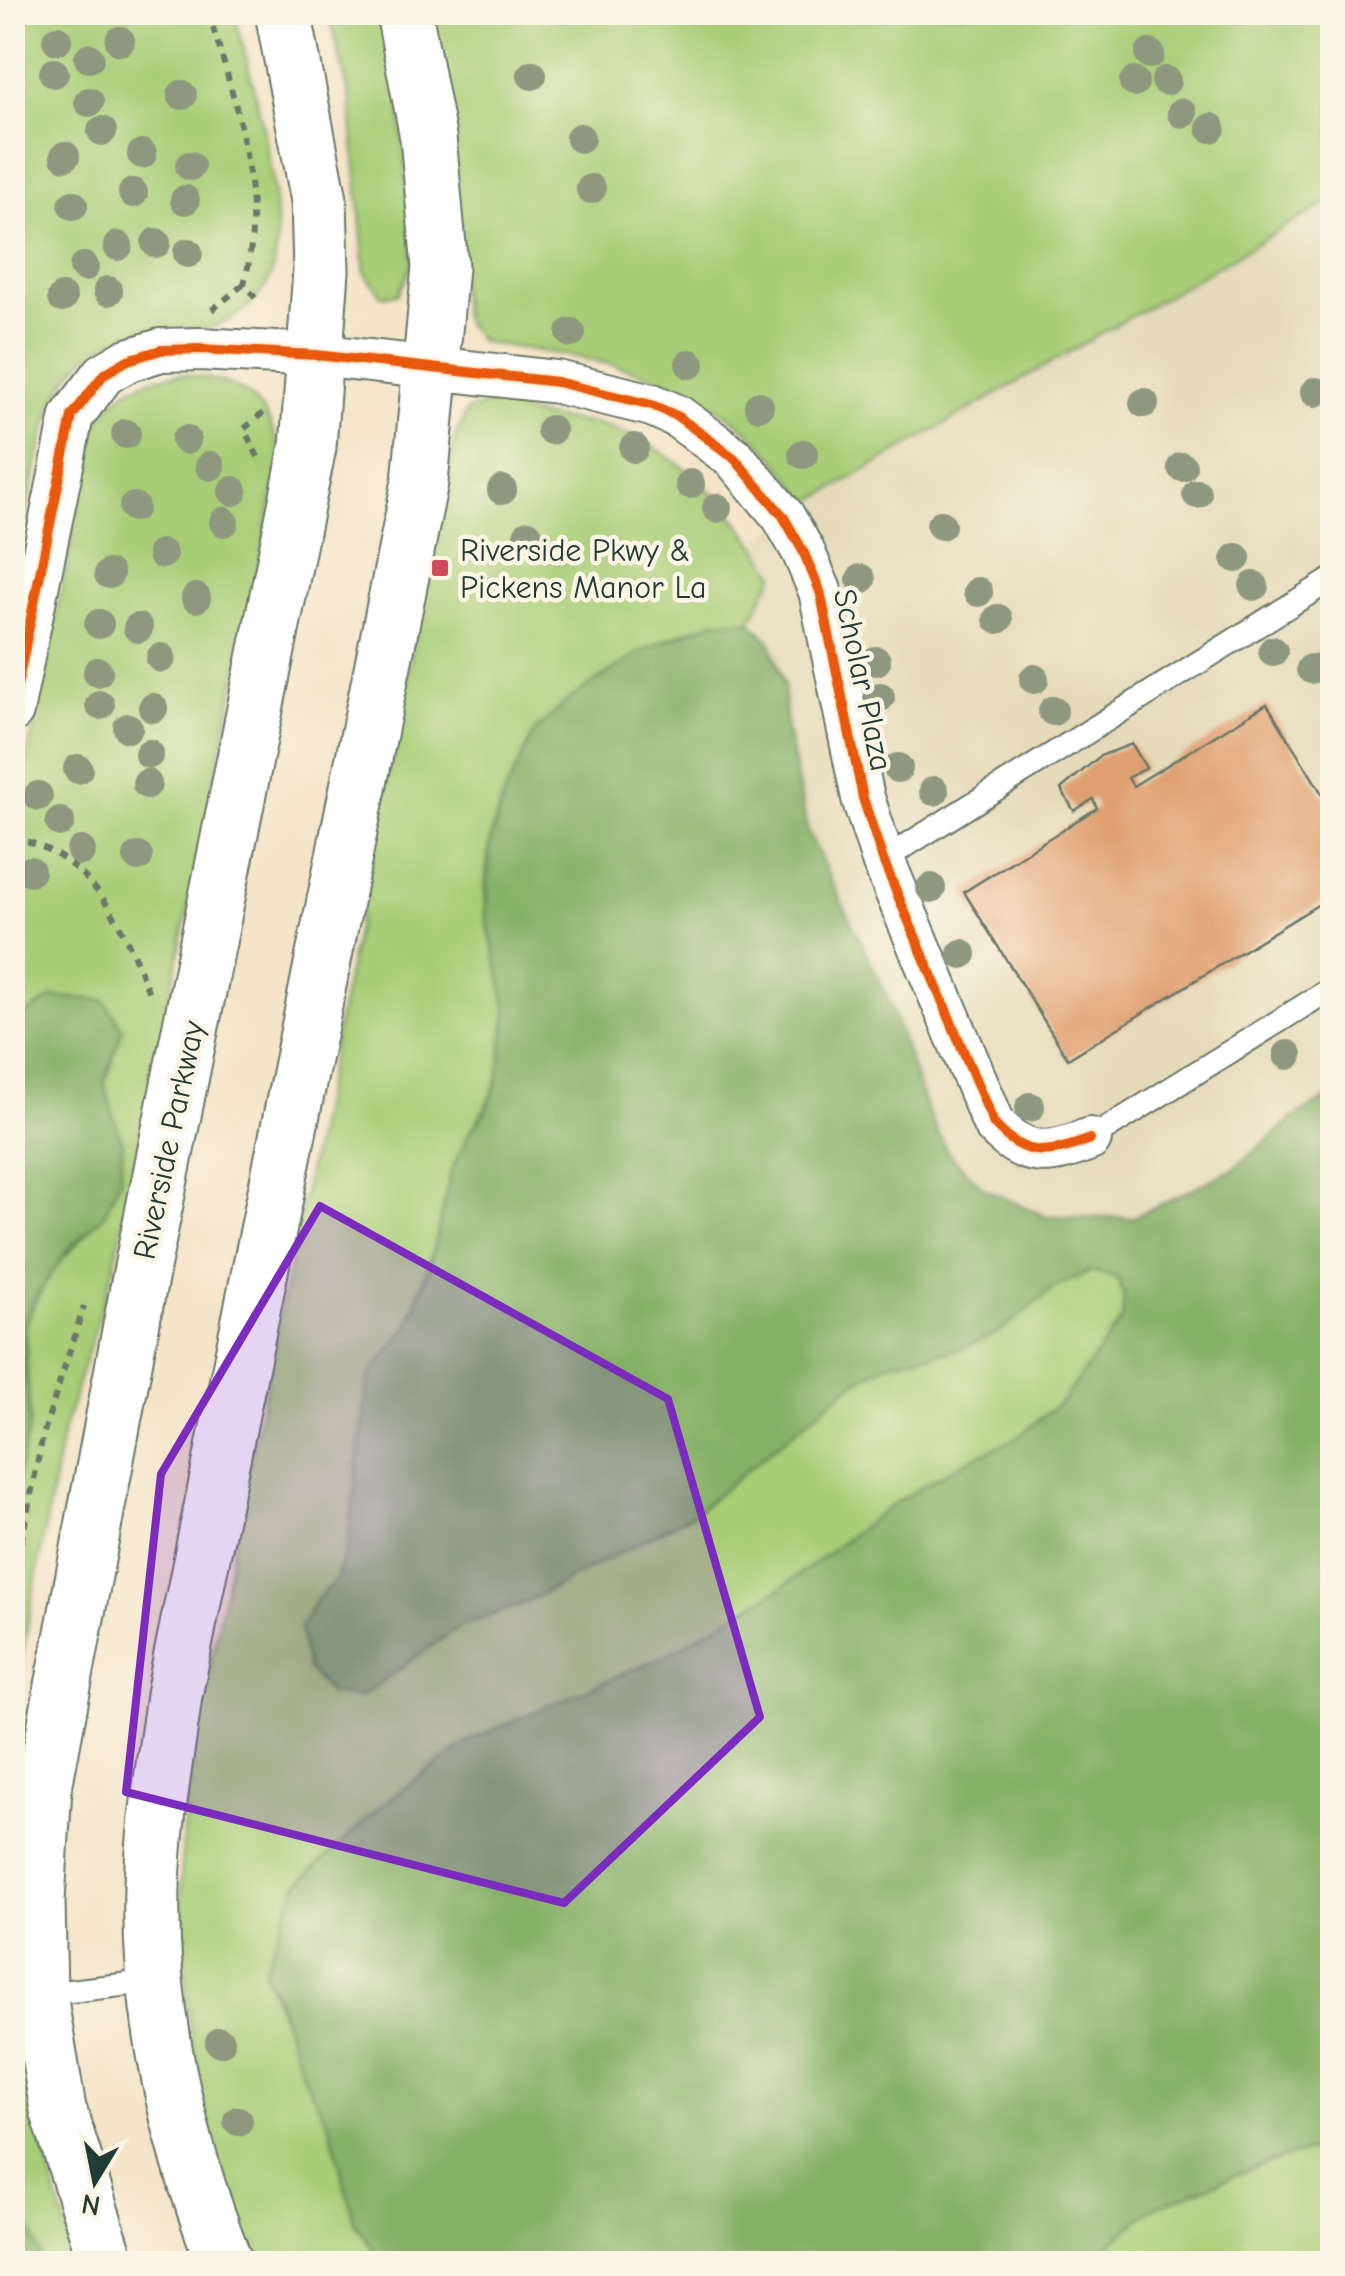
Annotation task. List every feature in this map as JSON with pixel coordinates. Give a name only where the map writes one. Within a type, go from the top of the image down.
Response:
[{"type":"main road","name":"Riverside Parkway","points":[[107,2264],[84,2202],[26,1996],[38,1900],[44,1787],[55,1713],[308,447],[316,355],[319,200],[284,12]]},
{"type":"main road","points":[[224,2264],[206,2214],[171,2084],[155,1981],[154,1841],[174,1695],[420,482],[440,266],[428,138],[404,12]]},
{"type":"street","name":"Scholar Plaza","points":[[12,711],[72,416],[94,385],[128,360],[161,350],[316,355],[616,393],[676,416],[734,458],[784,516],[820,591],[863,798],[883,860],[994,1124],[1017,1146],[1042,1154],[1090,1138]]},
{"type":"lane","points":[[883,860],[1332,579]]},
{"type":"lane","points":[[1090,1138],[1332,988]]},
{"type":"lane","points":[[26,1996],[155,1981]]},
{"type":"path","points":[[208,12],[245,156],[252,234],[244,284],[235,293]]},
{"type":"path","points":[[244,284],[256,300]]},
{"type":"path","points":[[12,837],[62,857],[89,878],[112,908],[150,997]]},
{"type":"highlighted area","points":[[320,1206],[668,1399],[760,1717],[564,1903],[126,1792],[161,1474]]},
{"type":"shaded area","points":[[1331,198],[1332,1095],[1292,1119],[1232,1170],[1132,1218],[1045,1216],[984,1189],[947,1152],[927,1111],[889,1001],[807,832],[787,731],[784,684],[771,643],[750,621],[775,574],[756,543],[808,503]]},
{"type":"green space","points":[[13,13],[234,13],[267,148],[276,224],[269,280],[239,314],[208,328],[143,334],[112,342],[97,349],[68,378],[57,398],[39,453],[13,598]]},
{"type":"green space","points":[[329,13],[382,13],[399,93],[413,264],[398,294],[382,296],[365,272],[350,98]]},
{"type":"green space","points":[[429,13],[1325,13],[1332,19],[1332,200],[808,503],[775,459],[740,425],[704,400],[666,381],[624,368],[481,342],[463,320]]},
{"type":"green space","points":[[180,374],[220,382],[249,396],[268,421],[281,460],[114,1268],[62,1435],[13,1705],[13,1494],[30,1422],[25,1324],[51,1271],[87,1234],[109,1108],[104,1083],[113,1063],[53,997],[13,1022],[13,828],[94,427],[110,405],[130,389],[152,379]]},
{"type":"green space","points":[[506,400],[526,413],[600,425],[654,448],[722,503],[775,574],[750,621],[725,622],[680,634],[620,669],[530,760],[499,807],[488,853],[485,901],[506,1000],[502,1060],[486,1106],[469,1133],[408,1327],[369,1376],[348,1543],[336,1580],[316,1600],[360,1697],[460,1626],[522,1604],[695,1513],[848,1387],[891,1362],[964,1348],[1000,1332],[1054,1288],[1090,1271],[1116,1277],[1124,1296],[1122,1319],[1064,1399],[1017,1438],[960,1464],[893,1504],[783,1587],[664,1656],[473,1739],[382,1805],[297,1885],[263,1972],[330,2127],[354,2221],[382,2263],[254,2263],[213,2145],[189,2021],[181,1895],[189,1770],[454,440],[467,411]]},
{"type":"green space","points":[[715,621],[750,621],[771,643],[784,684],[787,731],[808,832],[889,1001],[927,1111],[947,1152],[984,1189],[1045,1216],[1132,1218],[1232,1170],[1292,1119],[1332,1095],[1332,2145],[1268,2162],[1151,2209],[1087,2263],[382,2263],[354,2221],[330,2127],[303,2076],[276,1995],[263,1972],[297,1885],[382,1805],[473,1739],[664,1656],[783,1587],[893,1504],[960,1464],[1017,1438],[1064,1399],[1122,1319],[1124,1296],[1116,1277],[1090,1271],[1054,1288],[1000,1332],[964,1348],[891,1362],[848,1387],[695,1513],[522,1604],[460,1626],[360,1697],[330,1693],[307,1670],[300,1628],[316,1600],[336,1580],[348,1543],[369,1376],[408,1326],[429,1270],[451,1171],[469,1133],[489,1107],[498,1079],[507,1010],[486,914],[490,844],[505,792],[534,732],[568,700],[645,649]]},
{"type":"green space","points":[[53,997],[104,1000],[123,1029],[104,1083],[123,1147],[120,1180],[104,1215],[68,1250],[32,1302],[25,1324],[24,1365],[30,1422],[13,1494],[13,1022]]},
{"type":"green space","points":[[12,2071],[29,2097],[76,2263],[43,2263],[13,2180]]},
{"type":"green space","points":[[1332,2145],[1332,2263],[1087,2264],[1151,2209],[1268,2162]]},
{"type":"green space","points":[[12,2180],[43,2263],[13,2263]]},
{"type":"building","points":[[1267,704],[1332,810],[1332,896],[1068,1059],[964,892],[1097,808],[1093,799],[1074,811],[1061,789],[1100,756],[1132,744],[1146,768],[1128,778],[1133,786]]},
{"type":"cycle path","points":[[12,711],[72,416],[104,374],[128,360],[161,350],[316,355],[557,382],[652,405],[677,416],[734,458],[783,516],[803,551],[820,591],[863,798],[883,860],[994,1124],[1016,1143],[1039,1151],[1090,1139]]},
{"type":"place","name":"Riverside Pkwy & Pickens Manor La","points":[[440,568]]}]
